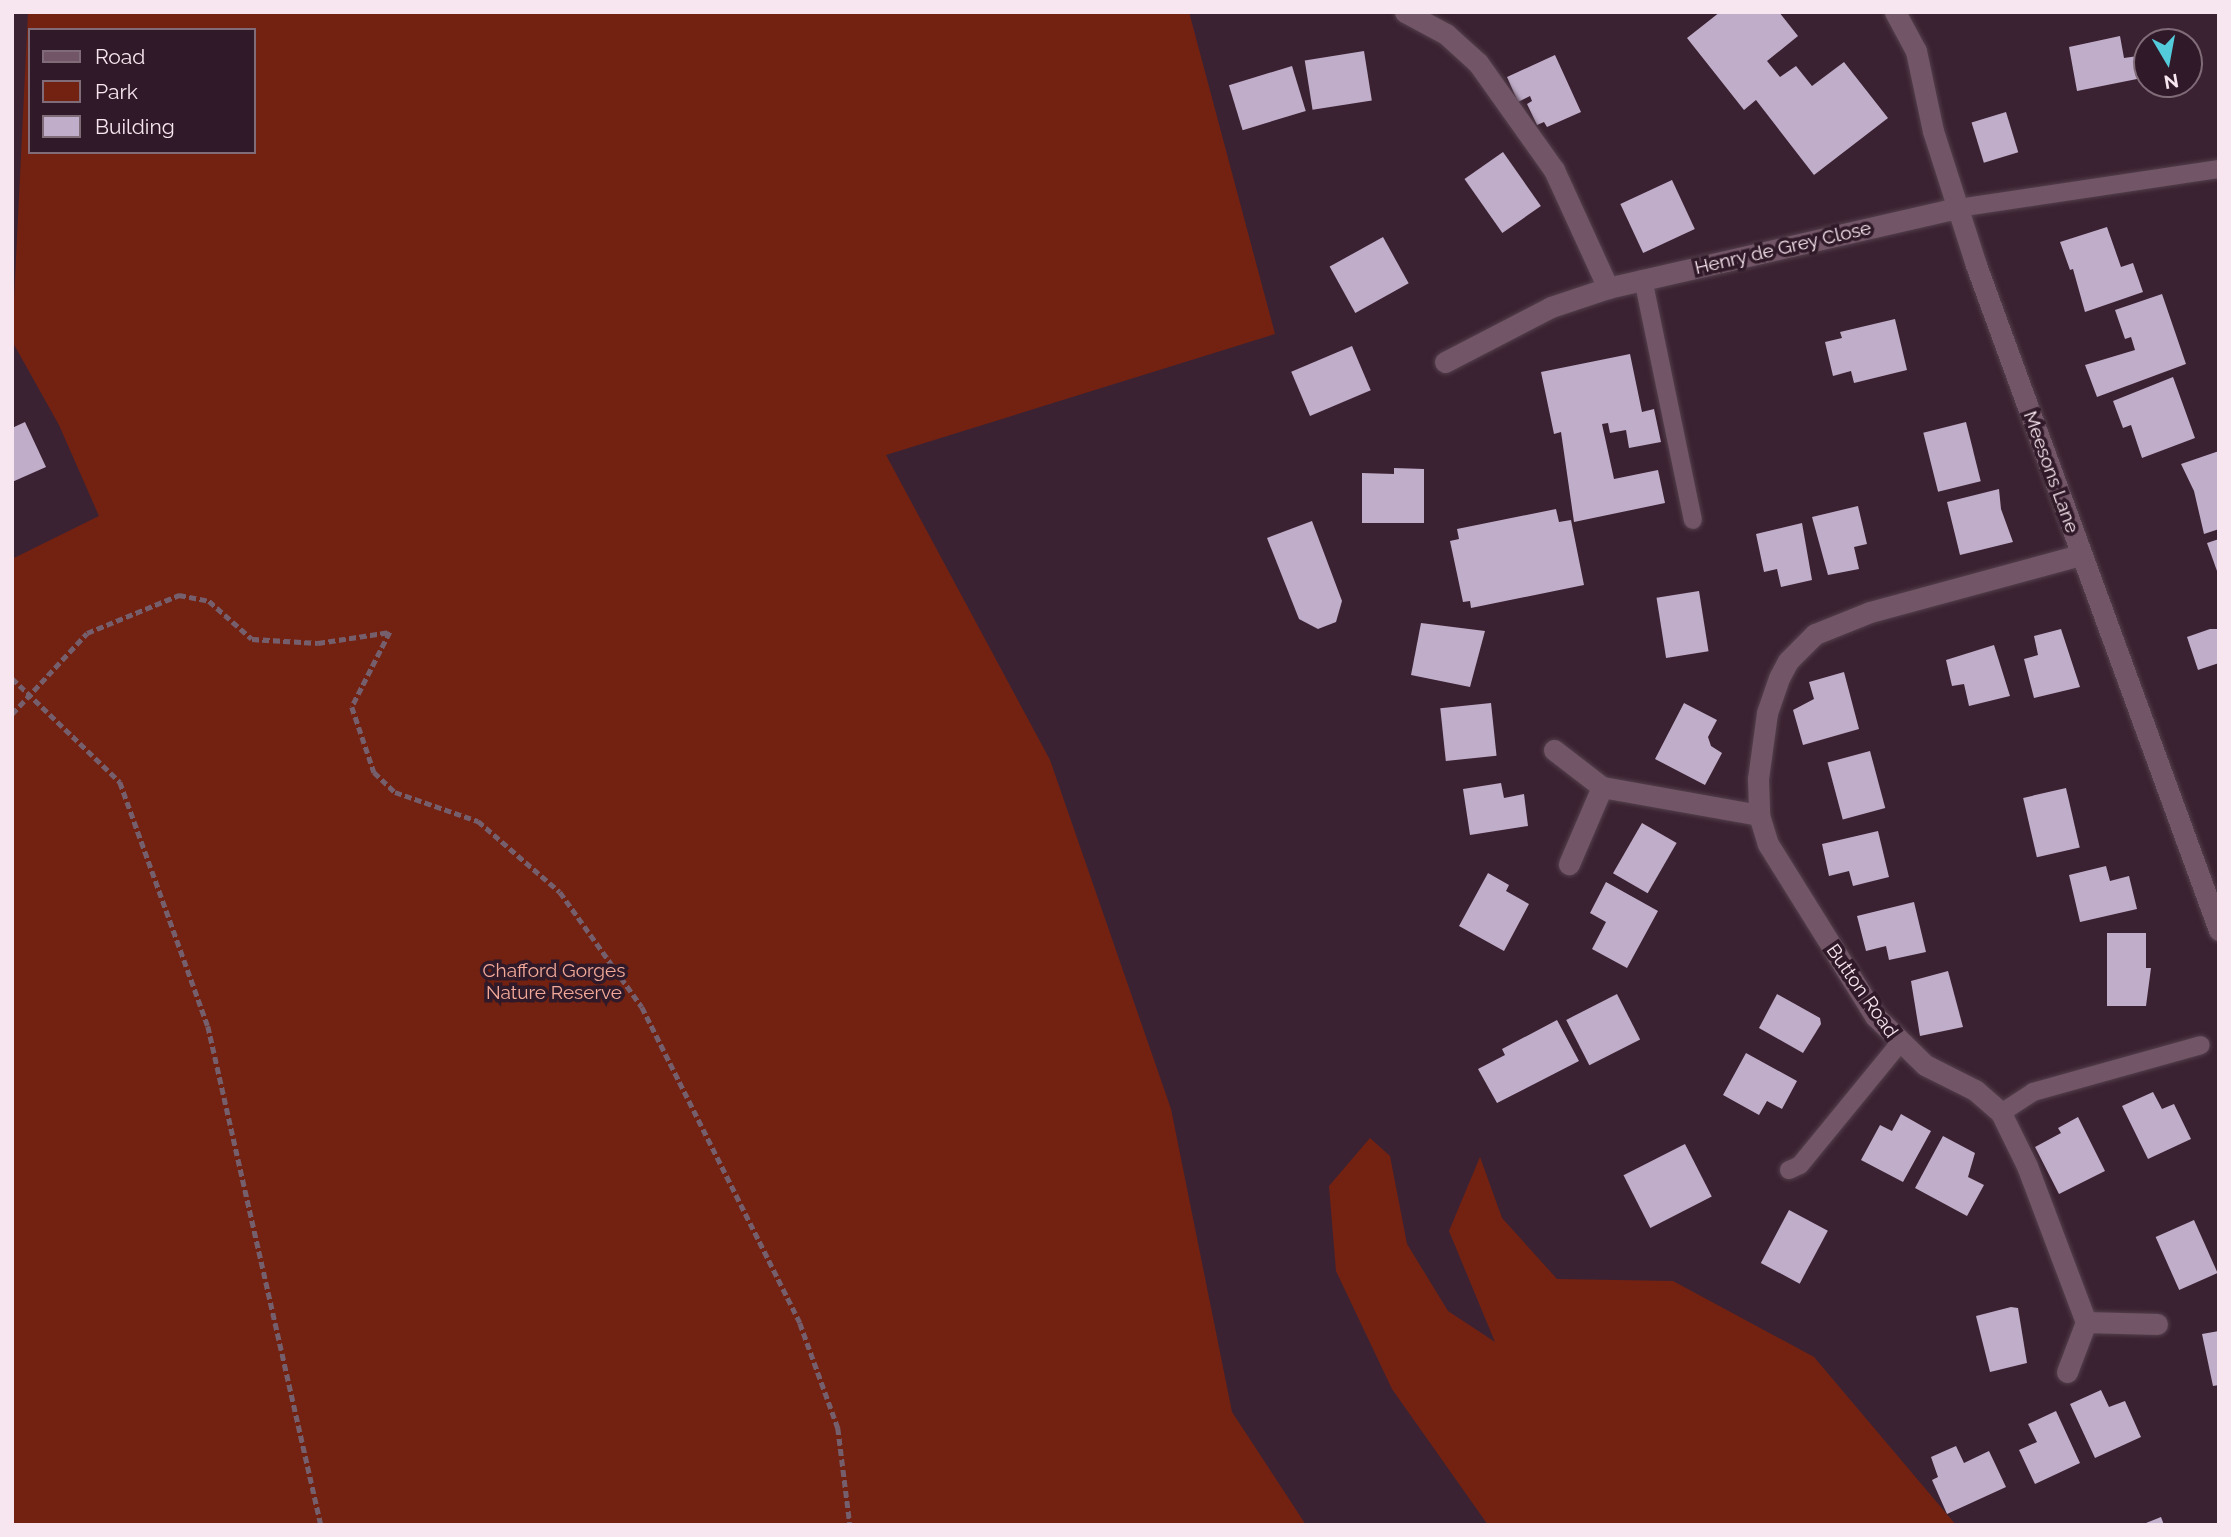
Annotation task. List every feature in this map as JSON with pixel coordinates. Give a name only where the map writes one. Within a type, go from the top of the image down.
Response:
[{"type":"street","points":[[1405,12],[1446,34],[1478,63],[1554,170],[1608,288]]},
{"type":"street","name":"Meesons Lane","points":[[1895,12],[1916,51],[1933,131],[1958,208],[2080,555],[2219,930]]},
{"type":"street","name":"Henry de Grey Close","points":[[1445,362],[1551,307],[1608,288],[1958,208]]},
{"type":"street","name":"Button Road","points":[[2080,555],[1870,612],[1815,634],[1788,661],[1767,713],[1760,748],[1759,816],[1768,844],[1790,883],[1875,1016],[1899,1044],[1925,1065],[1975,1090],[2001,1114],[2027,1166],[2086,1322]]},
{"type":"street","points":[[1554,750],[1602,787],[1759,816]]},
{"type":"street","points":[[1569,864],[1602,787]]},
{"type":"street","points":[[2067,1372],[2086,1322],[2157,1324]]},
{"type":"lane","points":[[1958,208],[2219,169]]},
{"type":"lane","points":[[1643,279],[1693,520]]},
{"type":"lane","points":[[1789,1170],[1800,1165],[1899,1044]]},
{"type":"lane","points":[[2001,1114],[2033,1092],[2201,1045]]},
{"type":"path","points":[[12,714],[87,634],[179,595],[209,601],[252,639],[318,643],[390,632],[352,707],[374,772],[395,792],[478,821],[560,892],[642,1007],[800,1322],[838,1428],[850,1525]]},
{"type":"path","points":[[12,678],[120,782],[203,1013],[321,1525]]},
{"type":"green space","name":"Chafford Gorges Nature Reserve","points":[[28,12],[1189,12],[1275,334],[886,455],[1050,760],[1171,1109],[1232,1412],[1306,1525],[12,1525],[12,559],[99,516],[59,425],[12,341]]},
{"type":"green space","points":[[1370,1138],[1390,1156],[1407,1244],[1448,1311],[1495,1342],[1449,1231],[1480,1157],[1502,1218],[1557,1279],[1673,1281],[1814,1357],[1956,1525],[1488,1525],[1392,1389],[1336,1271],[1329,1186]]},
{"type":"building","points":[[1720,12],[1779,12],[1798,36],[1767,61],[1780,77],[1796,66],[1812,86],[1844,62],[1888,118],[1814,175],[1756,100],[1744,110],[1687,38]]},
{"type":"building","points":[[2120,36],[2124,58],[2133,57],[2133,80],[2077,91],[2069,47]]},
{"type":"building","points":[[1364,51],[1372,100],[1313,110],[1305,60]]},
{"type":"building","points":[[1555,55],[1581,112],[1547,127],[1544,122],[1537,125],[1527,104],[1532,101],[1530,96],[1518,102],[1507,77]]},
{"type":"building","points":[[1292,66],[1306,111],[1243,130],[1229,85]]},
{"type":"building","points":[[2006,112],[2018,152],[1984,163],[1972,123]]},
{"type":"building","points":[[1503,152],[1541,206],[1502,233],[1464,179]]},
{"type":"building","points":[[1672,180],[1695,229],[1643,253],[1620,204]]},
{"type":"building","points":[[2107,227],[2121,267],[2133,263],[2143,292],[2085,312],[2073,269],[2070,270],[2060,242]]},
{"type":"building","points":[[1383,237],[1409,283],[1355,313],[1330,267]]},
{"type":"building","points":[[2162,294],[2186,364],[2097,397],[2085,365],[2135,350],[2131,337],[2125,339],[2115,310]]},
{"type":"building","points":[[1895,319],[1907,370],[1854,383],[1851,371],[1833,376],[1825,342],[1842,338],[1840,332]]},
{"type":"building","points":[[1352,346],[1371,390],[1310,416],[1291,372]]},
{"type":"building","points":[[1630,354],[1642,412],[1654,409],[1661,442],[1629,448],[1626,430],[1610,433],[1608,423],[1602,424],[1614,479],[1658,470],[1665,503],[1574,522],[1561,432],[1554,434],[1541,372]]},
{"type":"building","points":[[2173,377],[2195,438],[2142,458],[2131,425],[2123,428],[2113,401]]},
{"type":"building","points":[[25,422],[46,467],[12,482],[12,428]]},
{"type":"building","points":[[1966,422],[1981,481],[1938,492],[1923,433]]},
{"type":"building","points":[[2219,451],[2219,529],[2204,534],[2194,491],[2181,464]]},
{"type":"building","points":[[1394,468],[1424,469],[1424,523],[1362,523],[1362,473],[1394,474]]},
{"type":"building","points":[[1999,489],[2001,509],[2013,542],[1960,555],[1947,502]]},
{"type":"building","points":[[1858,506],[1867,544],[1854,547],[1859,569],[1828,575],[1812,517]]},
{"type":"building","points":[[1556,509],[1559,522],[1571,520],[1584,585],[1471,608],[1470,601],[1463,602],[1450,541],[1459,539],[1457,529]]},
{"type":"building","points":[[1312,521],[1342,601],[1336,622],[1318,629],[1299,619],[1267,538]]},
{"type":"building","points":[[1802,523],[1812,580],[1781,587],[1777,569],[1764,572],[1756,534]]},
{"type":"building","points":[[2219,539],[2219,571],[2217,571],[2207,543]]},
{"type":"building","points":[[1699,591],[1709,651],[1666,658],[1657,598]]},
{"type":"building","points":[[1421,623],[1485,631],[1470,687],[1411,675]]},
{"type":"building","points":[[2061,629],[2080,687],[2034,698],[2024,659],[2038,655],[2034,636]]},
{"type":"building","points":[[2210,629],[2219,629],[2219,663],[2198,670],[2187,637]]},
{"type":"building","points":[[1994,645],[2010,696],[1969,706],[1964,684],[1952,686],[1946,660]]},
{"type":"building","points":[[1844,672],[1859,729],[1803,745],[1793,710],[1814,699],[1809,682]]},
{"type":"building","points":[[1491,703],[1497,756],[1446,761],[1440,708]]},
{"type":"building","points":[[1684,703],[1717,720],[1708,737],[1711,746],[1722,753],[1705,785],[1655,759]]},
{"type":"building","points":[[1870,751],[1885,808],[1843,819],[1827,762]]},
{"type":"building","points":[[1501,783],[1504,798],[1524,794],[1528,826],[1470,835],[1463,789]]},
{"type":"building","points":[[2066,788],[2080,847],[2037,857],[2023,798]]},
{"type":"building","points":[[1642,823],[1677,843],[1648,893],[1613,873]]},
{"type":"building","points":[[1878,831],[1889,877],[1853,886],[1849,871],[1829,876],[1822,844]]},
{"type":"building","points":[[2106,866],[2110,881],[2129,876],[2137,909],[2080,922],[2069,875]]},
{"type":"building","points":[[1488,873],[1509,885],[1506,891],[1529,904],[1504,951],[1459,926]]},
{"type":"building","points":[[1606,882],[1658,911],[1627,968],[1592,949],[1606,922],[1590,913]]},
{"type":"building","points":[[1914,902],[1926,952],[1889,960],[1886,946],[1866,951],[1857,916]]},
{"type":"building","points":[[2107,933],[2146,933],[2146,968],[2151,968],[2146,1006],[2107,1006]]},
{"type":"building","points":[[1948,971],[1963,1027],[1920,1036],[1911,981]]},
{"type":"building","points":[[1617,994],[1640,1039],[1589,1065],[1566,1020]]},
{"type":"building","points":[[1777,994],[1820,1018],[1821,1024],[1803,1053],[1759,1028]]},
{"type":"building","points":[[1557,1020],[1579,1061],[1497,1103],[1478,1069],[1505,1055],[1502,1049]]},
{"type":"building","points":[[1746,1053],[1797,1081],[1782,1109],[1767,1101],[1759,1115],[1723,1095]]},
{"type":"building","points":[[2153,1092],[2162,1109],[2174,1104],[2191,1139],[2148,1159],[2122,1106]]},
{"type":"building","points":[[1901,1114],[1931,1131],[1903,1182],[1861,1160],[1880,1125],[1892,1131]]},
{"type":"building","points":[[2078,1117],[2105,1171],[2059,1194],[2035,1147],[2061,1133],[2058,1128]]},
{"type":"building","points":[[1943,1136],[1975,1153],[1968,1177],[1984,1185],[1967,1216],[1915,1188]]},
{"type":"building","points":[[1685,1144],[1712,1197],[1650,1228],[1624,1175]]},
{"type":"building","points":[[1789,1210],[1828,1231],[1800,1284],[1761,1263]]},
{"type":"building","points":[[2194,1220],[2218,1273],[2179,1290],[2156,1237]]},
{"type":"building","points":[[2011,1307],[2018,1308],[2027,1363],[1990,1372],[1976,1316]]},
{"type":"building","points":[[2219,1331],[2219,1385],[2213,1386],[2202,1334]]},
{"type":"building","points":[[2101,1390],[2109,1407],[2125,1401],[2141,1437],[2095,1458],[2070,1404]]},
{"type":"building","points":[[2056,1411],[2080,1463],[2035,1484],[2019,1450],[2037,1442],[2028,1424]]},
{"type":"building","points":[[1956,1446],[1964,1463],[1989,1451],[2006,1487],[1947,1514],[1932,1480],[1938,1477],[1931,1457]]},
{"type":"building","points":[[2161,1517],[2164,1525],[2141,1525]]}]
